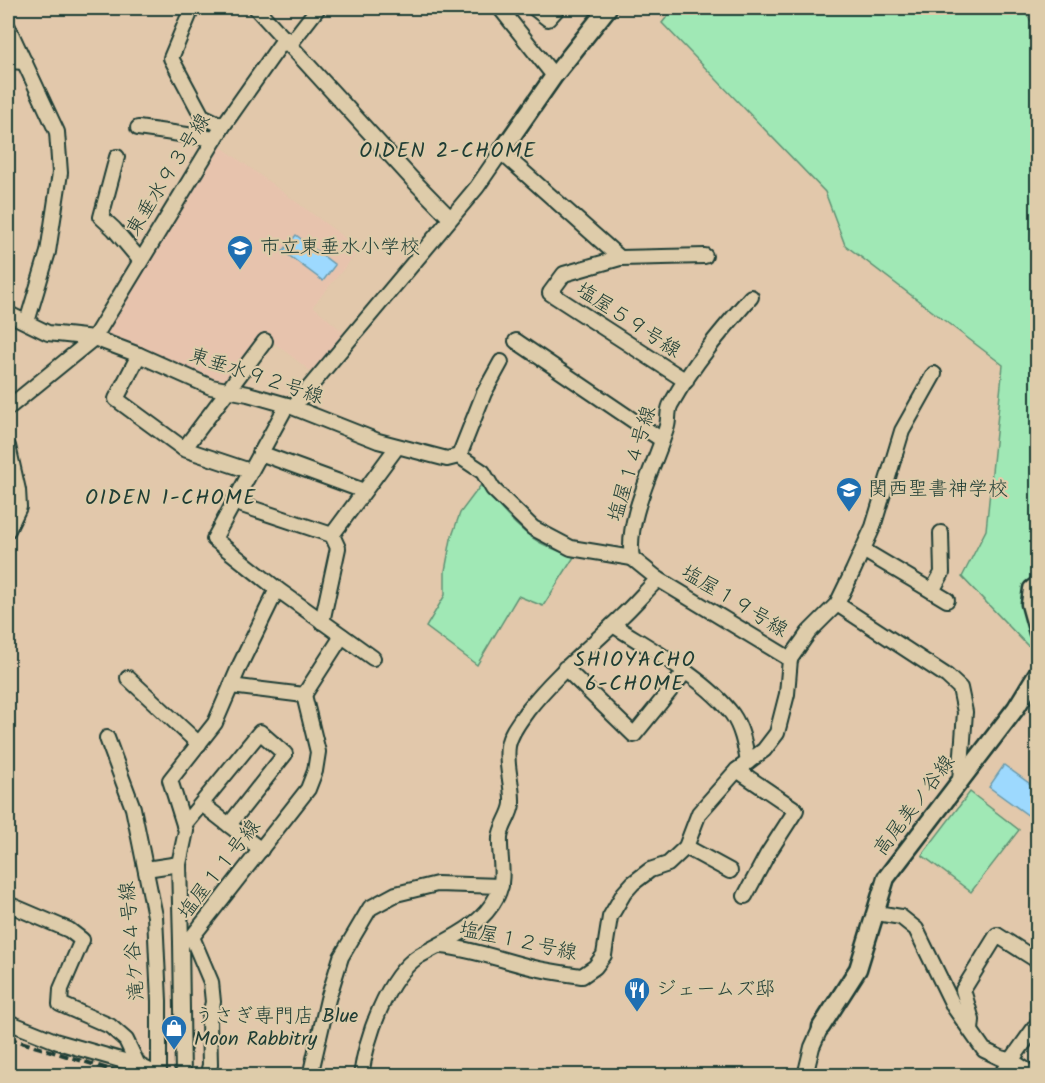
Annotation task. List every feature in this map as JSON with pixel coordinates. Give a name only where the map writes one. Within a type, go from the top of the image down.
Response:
[{"type":"street","points":[[192,8],[171,58],[202,116],[223,126]]},
{"type":"street","points":[[256,8],[449,217]]},
{"type":"street","name":"東垂水９３号線","points":[[94,338],[223,126],[287,41],[318,8]]},
{"type":"street","points":[[500,8],[554,76]]},
{"type":"street","points":[[534,8],[548,20],[558,8]]},
{"type":"street","points":[[372,658],[277,589],[214,539],[260,453],[290,406],[449,217],[477,187],[554,76],[608,8]]},
{"type":"street","points":[[8,27],[57,132],[60,173],[48,252],[27,322]]},
{"type":"street","points":[[8,62],[25,62]]},
{"type":"street","points":[[138,128],[215,139]]},
{"type":"street","points":[[501,152],[620,258],[705,256]]},
{"type":"street","points":[[117,157],[101,216],[140,260]]},
{"type":"street","name":"塩屋５９号線","points":[[620,258],[564,273],[550,293],[686,381]]},
{"type":"street","name":"塩屋１４号線","points":[[632,558],[630,545],[642,494],[668,424],[669,406],[712,342],[751,297]]},
{"type":"street","name":"東垂水９２号線","points":[[8,316],[27,322],[48,333],[94,338],[211,387],[290,406],[342,428],[397,447],[447,459],[459,456]]},
{"type":"street","points":[[8,408],[94,338]]},
{"type":"street","points":[[516,341],[662,440]]},
{"type":"street","points":[[184,449],[265,342]]},
{"type":"street","points":[[139,355],[116,399],[184,449],[250,471]]},
{"type":"street","points":[[361,1076],[371,1034],[386,996],[401,972],[418,957],[458,936],[482,917],[497,896],[501,886],[500,837],[512,807],[511,777],[506,762],[508,743],[522,717],[547,685],[613,625],[658,579],[632,558],[571,548],[533,528],[493,489],[483,472],[459,456],[484,393],[501,362]]},
{"type":"street","points":[[730,871],[687,847],[699,813],[742,766],[764,750],[777,733],[787,694],[790,659],[809,632],[837,604],[873,527],[902,431],[934,374]]},
{"type":"street","points":[[8,446],[18,490],[19,507],[8,530]]},
{"type":"street","points":[[332,535],[397,447]]},
{"type":"street","points":[[260,453],[364,491]]},
{"type":"street","points":[[233,502],[332,535],[338,549],[322,622]]},
{"type":"street","points":[[932,591],[942,573],[941,533]]},
{"type":"street","points":[[863,550],[947,600]]},
{"type":"street","name":"塩屋１９号線","points":[[658,579],[790,659]]},
{"type":"street","points":[[1038,585],[1032,590],[1030,604],[1038,633]]},
{"type":"street","points":[[207,1076],[210,1065],[209,1020],[213,1002],[211,982],[203,958],[186,939],[179,864],[186,831],[170,780],[215,723],[277,589]]},
{"type":"street","points":[[837,604],[947,676],[960,688],[965,712],[960,781]]},
{"type":"street","points":[[613,625],[685,672],[714,695],[732,715],[742,737],[742,766]]},
{"type":"street","points":[[231,686],[304,695],[342,636]]},
{"type":"street","points":[[565,668],[634,735],[685,672]]},
{"type":"street","name":"高尾美ノ谷線","points":[[805,1076],[812,1047],[821,1027],[858,969],[886,878],[1016,708],[1038,672]]},
{"type":"street","points":[[128,678],[199,744]]},
{"type":"street","name":"塩屋１１号線","points":[[183,1076],[186,939],[261,850],[308,789],[315,771],[318,752],[304,695]]},
{"type":"street","points":[[184,825],[260,732],[285,754],[229,825]]},
{"type":"street","name":"滝ケ谷４号線","points":[[107,738],[133,808],[154,916],[158,960],[160,1075]]},
{"type":"street","points":[[742,766],[796,810],[767,855],[745,896]]},
{"type":"street","points":[[202,804],[261,850]]},
{"type":"street","name":"塩屋１２号線","points":[[441,946],[462,948],[539,969],[582,976],[595,967],[604,955],[610,917],[624,893],[650,870],[668,864],[687,847]]},
{"type":"street","points":[[146,869],[179,864]]},
{"type":"street","points":[[310,1076],[328,999],[341,957],[370,908],[396,894],[437,884],[501,886]]},
{"type":"street","points":[[8,904],[69,930],[82,940],[61,989],[60,1004],[110,1026],[126,1040],[138,1065]]},
{"type":"street","points":[[877,913],[901,917],[916,929],[954,1006],[984,1050],[1011,1060],[1035,1076]]},
{"type":"street","points":[[971,1030],[972,1020],[963,990],[997,935],[1038,961]]},
{"type":"street","points":[[8,1022],[58,1041],[138,1065],[160,1075]]},
{"type":"street","points":[[1000,1076],[1038,1023]]},
{"type":"shaded area","name":"市立東垂水小学校","points":[[216,143],[360,249],[313,306],[345,334],[314,374],[271,340],[235,384],[208,381],[102,333]]},
{"type":"green space","points":[[674,8],[1022,8],[1037,30],[1037,647],[1027,645],[962,577],[986,530],[1003,365],[845,245],[825,192],[662,23]]},
{"type":"green space","points":[[481,485],[523,530],[543,544],[574,557],[543,606],[518,596],[477,665],[426,627],[445,595],[445,571],[451,539],[460,513]]},
{"type":"green space","points":[[970,792],[1019,830],[971,892],[922,855]]},
{"type":"water","points":[[296,235],[335,265],[323,281],[283,251]]},
{"type":"water","points":[[1004,765],[1037,789],[1037,804],[1029,816],[989,787]]},
{"type":"railway","points":[[8,1038],[131,1076]]},
{"type":"place","name":"市立東垂水小学校","points":[[240,271]]},
{"type":"place","name":"関西聖書神学校","points":[[849,513]]},
{"type":"place","name":"ジェームズ邸","points":[[637,1013]]},
{"type":"place","name":"うさぎ専門店 Blue Moon Rabbitry","points":[[174,1051]]},
{"type":"district","name":"OIDEN 2-CHOME","points":[[448,151]]},
{"type":"district","name":"OIDEN 1-CHOME","points":[[171,498]]},
{"type":"district","name":"SHIOYACHO 6-CHOME","points":[[635,672]]}]
